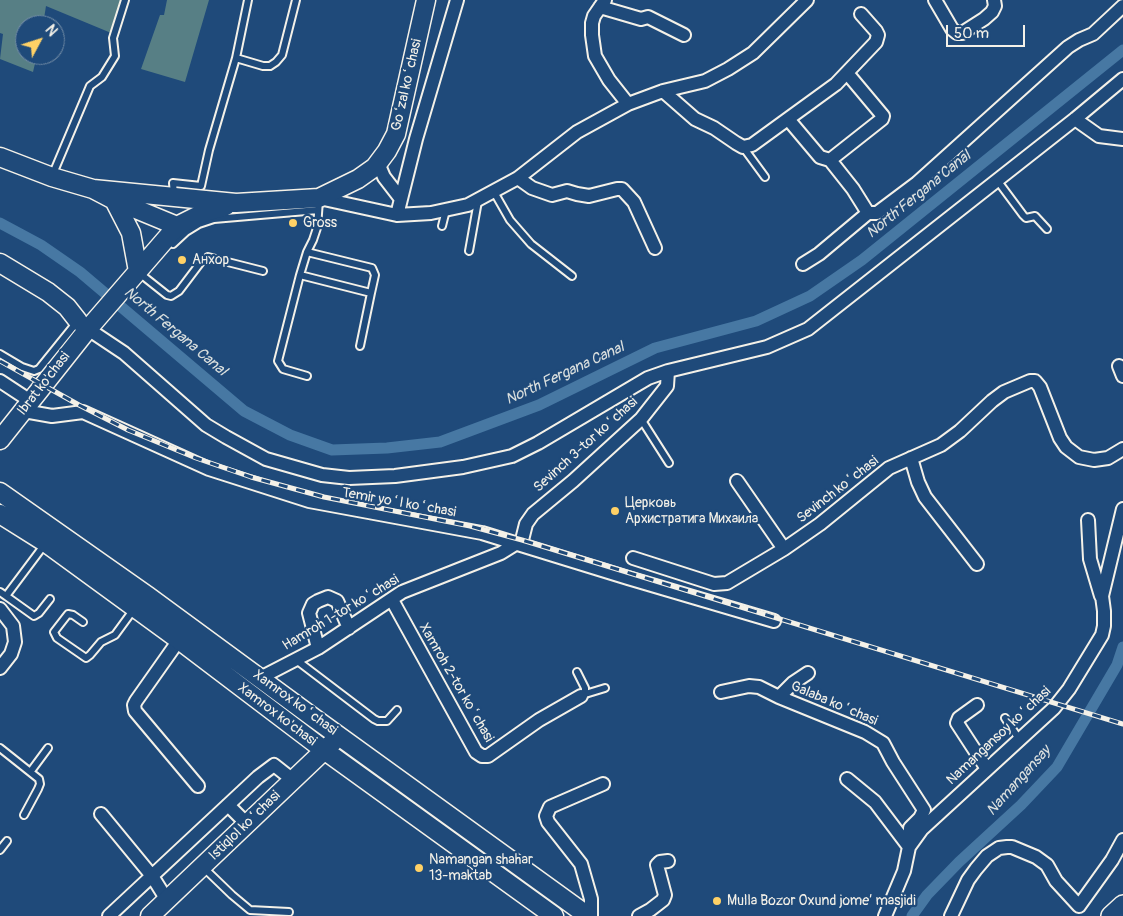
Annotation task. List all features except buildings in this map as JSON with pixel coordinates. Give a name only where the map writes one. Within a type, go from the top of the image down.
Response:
[{"type":"main road","name":"Goʻzal koʻchasi","points":[[236,203],[319,204],[358,179],[378,163],[396,134],[426,0]]},
{"type":"main road","points":[[0,157],[52,177],[93,189],[236,203]]},
{"type":"main road","points":[[93,189],[176,226],[205,212],[236,203]]},
{"type":"main road","points":[[114,200],[132,233],[140,274]]},
{"type":"main road","name":"Ibrat ko'chasi","points":[[0,440],[28,406],[83,325],[140,274],[176,226]]},
{"type":"main road","points":[[0,263],[48,292],[67,307],[83,325]]},
{"type":"main road","name":"Xamrox koʻchasi","points":[[0,492],[148,596],[590,916]]},
{"type":"main road","name":"Xamrox ko'chasi","points":[[0,514],[46,543],[179,640],[324,750],[554,916]]},
{"type":"main road","name":"Istiqlol koʻchasi","points":[[151,916],[340,736]]},
{"type":"main road","points":[[1111,916],[1123,905]]},
{"type":"street","points":[[397,215],[416,139],[457,0]]},
{"type":"street","points":[[319,204],[397,215],[431,213],[468,205],[518,178],[577,132],[628,104],[705,80],[734,65],[760,47],[807,0]]},
{"type":"street","points":[[935,0],[952,29],[957,33],[962,33],[992,12],[995,6],[994,0]]},
{"type":"street","points":[[628,104],[609,80],[595,56],[592,23],[602,4],[641,19],[648,17],[684,35]]},
{"type":"street","points":[[803,264],[868,213],[877,213],[917,183],[1068,47],[1093,34],[1123,6]]},
{"type":"street","points":[[663,92],[695,119],[714,128],[736,143],[743,146],[752,145],[788,119],[838,88],[847,73],[878,38],[876,31],[861,14]]},
{"type":"street","points":[[830,160],[882,119],[883,116],[847,73]]},
{"type":"street","points":[[83,325],[124,353],[206,425],[266,459],[322,475],[350,478],[396,476],[463,467],[512,456],[538,443],[648,378],[668,371],[767,347],[808,329],[1123,79]]},
{"type":"street","points":[[788,119],[820,157],[830,160],[853,189],[868,213]]},
{"type":"street","points":[[1075,119],[1099,136],[1123,139]]},
{"type":"street","points":[[378,163],[384,176],[401,199]]},
{"type":"street","points":[[518,178],[532,188],[552,195],[567,191],[589,196],[622,189],[634,202],[656,248]]},
{"type":"street","name":"Sevinch 3-tor koʻchasi","points":[[518,541],[533,514],[573,481],[641,419],[667,386],[668,371]]},
{"type":"street","points":[[0,381],[28,406]]},
{"type":"street","name":"Sevinch koʻchasi","points":[[633,558],[714,584],[734,579],[784,549],[820,524],[889,468],[941,446],[1004,392],[1030,381],[1035,381],[1040,387],[1060,438],[1066,447],[1079,457],[1094,460],[1108,458],[1123,449]]},
{"type":"street","name":"Temir yoʻl koʻchasi","points":[[28,406],[52,416],[82,412],[209,469],[310,501],[518,541],[628,578],[774,621]]},
{"type":"street","points":[[911,458],[925,498],[977,564]]},
{"type":"street","points":[[737,481],[784,549]]},
{"type":"street","name":"Namangansoy koʻchasi","points":[[885,916],[904,871],[909,847],[922,829],[1054,708],[1069,689],[1102,635],[1104,611],[1102,596],[1123,509]]},
{"type":"street","points":[[1088,520],[1090,559],[1102,596]]},
{"type":"street","name":"Hamroh 1-tor koʻchasi","points":[[260,678],[318,648],[402,592],[501,553],[518,541]]},
{"type":"street","points":[[318,648],[309,612],[313,604],[328,597],[337,601],[350,628]]},
{"type":"street","name":"Xamroh 2-tor koʻchasi","points":[[392,600],[476,752],[482,756],[488,756],[540,720],[580,696]]},
{"type":"street","points":[[0,609],[13,626],[16,642],[11,654],[0,668]]},
{"type":"street","points":[[179,640],[134,705],[135,711],[198,786]]},
{"type":"street","name":"Galaba koʻchasi","points":[[808,673],[793,682],[779,697],[865,732],[883,743],[924,810],[920,818],[910,828],[909,847]]},
{"type":"street","points":[[721,692],[749,686],[759,687],[779,697]]},
{"type":"street","points":[[977,705],[959,718],[956,723],[987,770]]},
{"type":"street","points":[[109,916],[258,777],[274,765],[293,780]]},
{"type":"street","points":[[847,779],[875,802],[909,847]]},
{"type":"street","points":[[590,916],[591,899],[581,864],[548,822],[546,816],[550,807],[603,784]]},
{"type":"street","points":[[228,805],[247,824]]},
{"type":"street","points":[[101,814],[152,876],[167,900]]},
{"type":"street","points":[[951,916],[968,880],[976,869],[987,856],[999,848],[1007,847],[1022,851],[1047,865],[1077,911],[1112,860],[1123,840]]},
{"type":"street","points":[[639,916],[663,900],[665,895],[657,865],[660,862],[668,861]]},
{"type":"lane","points":[[52,177],[90,86],[102,77],[115,56],[113,38],[124,0]]},
{"type":"lane","points":[[174,198],[173,183],[201,186],[209,150],[236,58],[248,0]]},
{"type":"lane","points":[[236,58],[263,66],[270,66],[276,62],[282,55],[296,0]]},
{"type":"lane","points":[[743,146],[765,176]]},
{"type":"lane","points":[[997,180],[1023,216],[1026,218],[1035,216],[1047,228]]},
{"type":"lane","points":[[494,192],[510,220],[531,244],[572,276]]},
{"type":"lane","points":[[469,251],[478,200]]},
{"type":"lane","points":[[169,248],[186,232],[199,224],[214,219],[319,204],[315,234],[306,252],[278,361],[283,369],[307,376]]},
{"type":"lane","points":[[442,226],[446,210]]},
{"type":"lane","points":[[306,252],[372,268],[375,275],[360,346]]},
{"type":"lane","points":[[140,274],[171,296],[179,292],[201,262],[208,257],[263,271]]},
{"type":"lane","points":[[300,275],[371,293]]},
{"type":"lane","points":[[0,354],[34,371],[39,369],[83,325]]},
{"type":"lane","points":[[641,419],[669,463]]},
{"type":"lane","points":[[6,596],[46,543]]},
{"type":"lane","points":[[0,592],[34,616],[39,613],[50,599]]},
{"type":"lane","points":[[83,622],[68,614],[54,632],[57,638],[86,658],[101,642],[115,634],[135,608]]},
{"type":"lane","points":[[296,659],[374,719],[387,721],[397,710]]},
{"type":"lane","points":[[577,672],[585,688],[585,693],[580,696]]},
{"type":"lane","points":[[580,696],[605,688]]},
{"type":"lane","points":[[1005,718],[1020,739]]},
{"type":"lane","points":[[0,748],[39,779],[40,784],[24,815]]},
{"type":"lane","points":[[31,771],[48,748]]},
{"type":"lane","points":[[0,850],[7,841]]},
{"type":"lane","points":[[202,866],[250,910],[289,912]]},
{"type":"green space","points":[[0,0],[125,0],[116,35],[46,6],[45,15],[15,15],[15,65],[0,59],[3,34],[0,33]]},
{"type":"green space","points":[[167,0],[209,0],[185,82],[141,69],[160,15],[164,15]]},
{"type":"green space","points":[[15,65],[35,65],[33,72]]},
{"type":"waterway","name":"North Fergana Canal","points":[[0,223],[41,245],[80,272],[244,411],[290,435],[332,450],[387,448],[440,442],[539,405],[655,348],[756,321],[810,296],[862,260],[1123,50]]},
{"type":"waterway","name":"Namangansay","points":[[912,916],[927,895],[959,862],[1021,805],[1057,767],[1117,665],[1123,647]]},
{"type":"railway","points":[[0,361],[128,430],[196,458],[251,477],[324,497],[470,526],[522,540],[1123,724]]},
{"type":"place","name":"Gross","points":[[293,223]]},
{"type":"place","name":"Анхор","points":[[182,260]]},
{"type":"place","name":"Церковь Архистратига Михаила","points":[[615,511]]},
{"type":"place","name":"Namangan shahar 13-maktab","points":[[419,868]]},
{"type":"place","name":"Mulla Bozor Oxund jome’ masjidi","points":[[717,901]]}]
